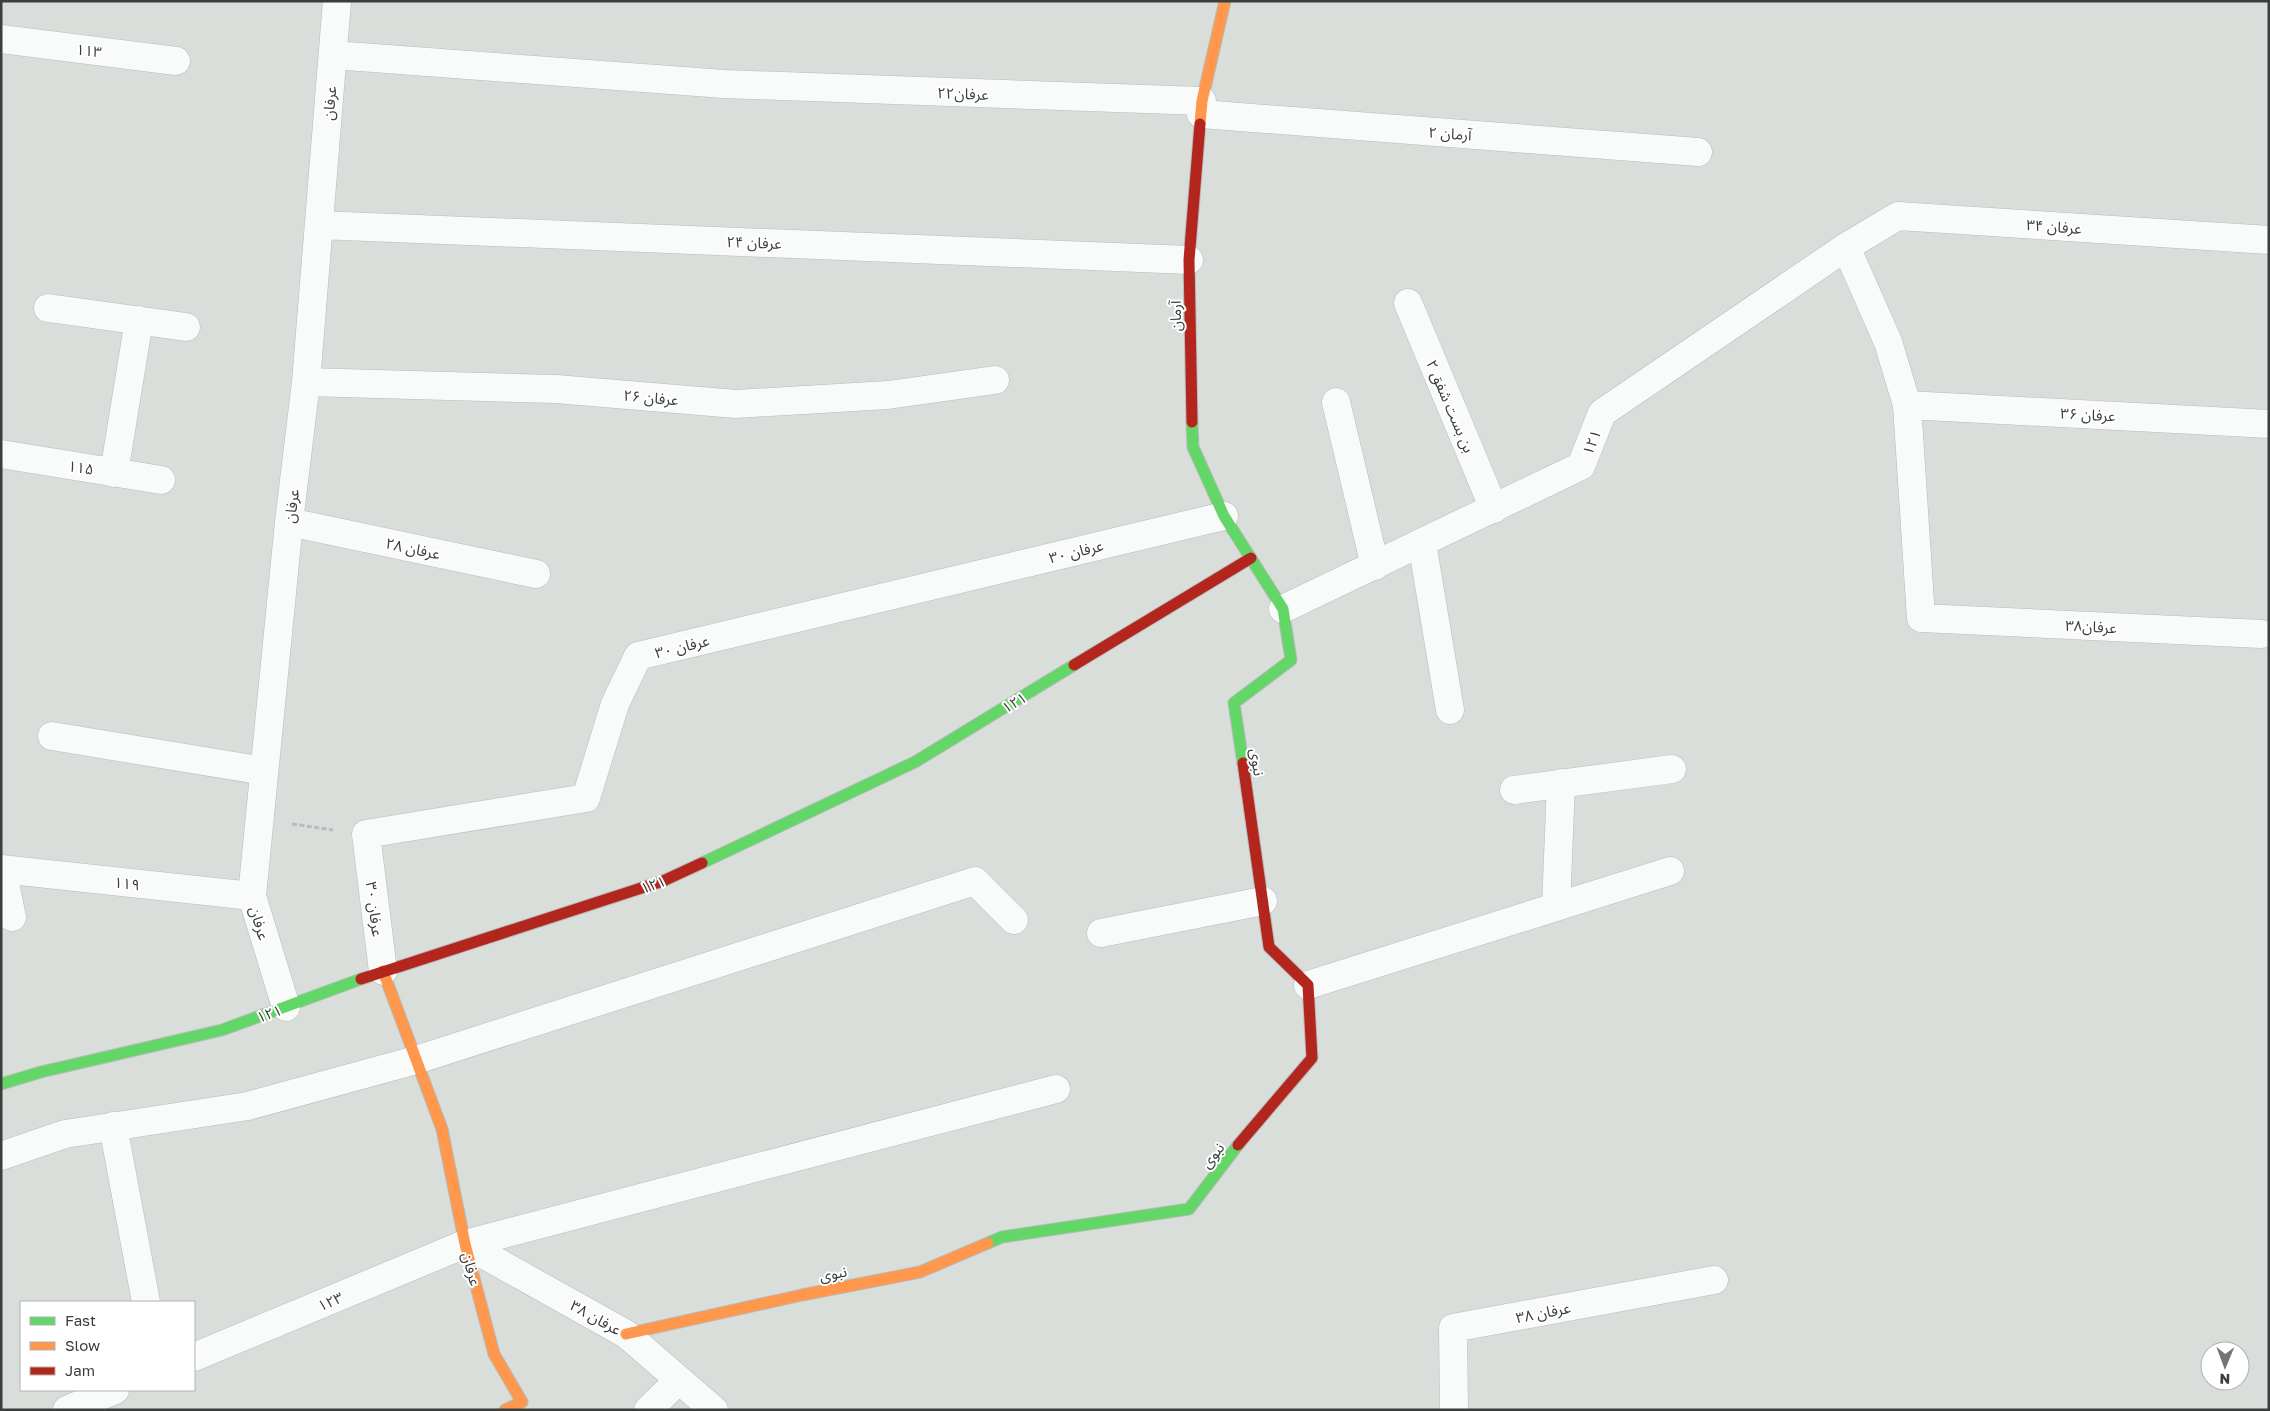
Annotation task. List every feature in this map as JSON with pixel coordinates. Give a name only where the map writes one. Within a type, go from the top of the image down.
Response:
[{"type":"street","name":"عرفان","points":[[286,1006],[252,896],[289,522],[306,382],[337,1]]},
{"type":"street","name":"آرمان","points":[[1225,1],[1202,107],[1189,260],[1193,447],[1224,516],[1283,609]]},
{"type":"street","name":"۱۱۳","points":[[1,39],[176,61]]},
{"type":"street","name":"عرفان۲۲","points":[[333,55],[724,84],[1202,107]]},
{"type":"street","name":"آرمان ۲","points":[[1202,107],[1698,152]]},
{"type":"street","name":"عرفان ۳۴","points":[[1846,247],[1898,216],[2269,240]]},
{"type":"street","name":"عرفان ۲۴","points":[[319,224],[1189,260]]},
{"type":"street","points":[[1846,247],[1888,342],[1907,404]]},
{"type":"street","name":"۱۲۱","points":[[1283,609],[1581,466],[1602,413],[1846,247]]},
{"type":"street","name":"بن بست شفق ۲","points":[[1408,303],[1494,509]]},
{"type":"street","points":[[48,308],[186,327]]},
{"type":"street","points":[[114,473],[138,320]]},
{"type":"street","name":"عرفان ۲۶","points":[[306,382],[556,389],[736,404],[888,395],[995,380]]},
{"type":"street","points":[[1336,402],[1375,566]]},
{"type":"street","name":"عرفان ۳۶","points":[[1907,404],[2269,424]]},
{"type":"street","name":"عرفان۳۸","points":[[1907,404],[1921,618],[2261,634]]},
{"type":"street","name":"۱۱۵","points":[[1,454],[160,480]]},
{"type":"street","name":"عرفان ۳۰","points":[[383,971],[366,834],[586,798],[615,704],[638,656],[1224,516]]},
{"type":"street","name":"عرفان ۲۸","points":[[289,522],[536,574]]},
{"type":"street","points":[[1422,543],[1450,710]]},
{"type":"street","name":"۱۲۱","points":[[1,1084],[41,1072],[222,1030],[383,971],[663,881],[915,762],[1251,558]]},
{"type":"street","name":"نبوی","points":[[626,1334],[802,1295],[920,1272],[1002,1237],[1189,1209],[1238,1146],[1312,1058],[1308,985],[1269,947],[1234,703],[1291,660],[1283,609]]},
{"type":"street","points":[[52,736],[264,771]]},
{"type":"street","points":[[1514,790],[1672,769]]},
{"type":"street","points":[[1556,906],[1560,783]]},
{"type":"street","points":[[2,869],[12,917]]},
{"type":"street","name":"۱۱۹","points":[[2,869],[252,896]]},
{"type":"street","points":[[1308,985],[1670,871]]},
{"type":"street","points":[[1,1156],[65,1134],[248,1106],[416,1060],[975,881],[1014,920]]},
{"type":"street","points":[[1101,933],[1262,901]]},
{"type":"street","name":"عرفان","points":[[383,971],[442,1129],[465,1244],[494,1354],[520,1407]]},
{"type":"street","name":"۱۲۳","points":[[195,1357],[465,1244],[1056,1089]]},
{"type":"street","points":[[113,1126],[146,1301]]},
{"type":"street","name":"عرفان ۳۸","points":[[465,1244],[626,1334],[714,1410]]},
{"type":"street","name":"عرفان ۳۸","points":[[1454,1410],[1454,1328],[1714,1280]]},
{"type":"street","points":[[648,1410],[679,1380]]},
{"type":"street","points":[[70,1409],[113,1391]]},
{"type":"path","points":[[259,820],[366,834]]},
{"type":"traffic: fast","points":[[1192,422],[1193,447],[1224,516],[1283,609],[1291,660],[1234,703],[1243,763]]},
{"type":"traffic: fast","points":[[702,863],[915,762],[1074,665]]},
{"type":"traffic: fast","points":[[1,1084],[41,1072],[222,1030],[361,979]]},
{"type":"traffic: fast","points":[[988,1243],[1002,1237],[1189,1209],[1238,1145]]},
{"type":"traffic: slow","points":[[1200,124],[1202,101],[1225,1]]},
{"type":"traffic: slow","points":[[383,971],[442,1129],[465,1244],[494,1354],[522,1402],[505,1410]]},
{"type":"traffic: slow","points":[[626,1334],[802,1295],[920,1272],[988,1243]]},
{"type":"traffic: jam","points":[[1192,422],[1189,260],[1200,124]]},
{"type":"traffic: jam","points":[[1074,665],[1251,558]]},
{"type":"traffic: jam","points":[[1238,1145],[1312,1058],[1308,985],[1269,947],[1243,763]]},
{"type":"traffic: jam","points":[[361,979],[663,881],[702,863]]}]
